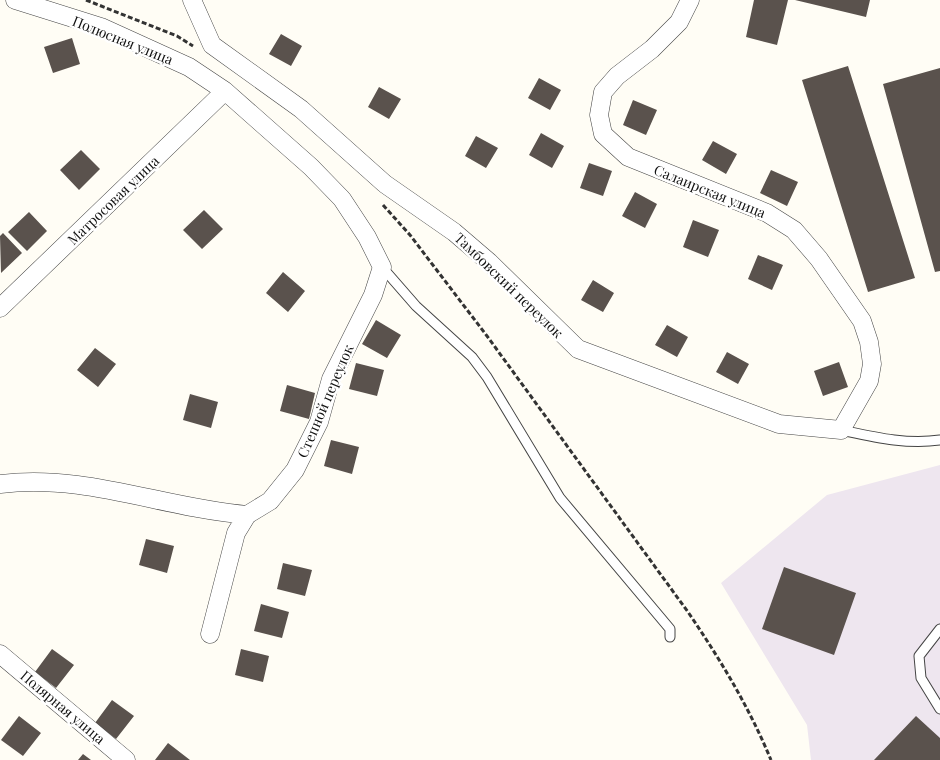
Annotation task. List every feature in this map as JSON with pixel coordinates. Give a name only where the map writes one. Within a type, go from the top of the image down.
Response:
[{"type":"street","name":"Полюсная улица","points":[[15,0],[101,27],[189,67],[225,91],[311,167],[342,199],[367,236],[382,267]]},
{"type":"street","name":"Тамбовский переулок","points":[[192,0],[212,45],[301,109],[385,184],[454,232],[489,262],[578,348],[779,424],[841,430]]},
{"type":"street","name":"Салаирская улица","points":[[690,0],[679,22],[652,49],[616,76],[603,92],[599,115],[603,134],[628,157],[767,213],[794,230],[819,259],[862,321],[869,342],[872,364],[870,381],[841,430]]},
{"type":"street","name":"Матросовая улица","points":[[0,308],[225,91]]},
{"type":"street","name":"Степной переулок","points":[[210,634],[236,533],[247,515],[270,501],[296,470],[319,422],[331,379],[373,295],[382,267]]},
{"type":"street","points":[[0,484],[24,481],[89,486],[212,512],[247,515]]},
{"type":"street","name":"Полярная улица","points":[[0,654],[126,760]]},
{"type":"lane","points":[[382,267],[416,306],[472,357],[487,377],[560,498],[670,629],[670,637]]},
{"type":"lane","points":[[841,430],[882,439],[926,442],[940,440]]},
{"type":"lane","points":[[940,629],[919,656],[921,678],[940,709]]},
{"type":"shaded area","points":[[940,465],[940,760],[811,760],[807,725],[721,583],[827,495]]},
{"type":"building","points":[[754,0],[788,0],[777,45],[746,37]]},
{"type":"building","points":[[795,0],[870,0],[866,17]]},
{"type":"building","points":[[281,34],[302,46],[291,66],[269,54]]},
{"type":"building","points":[[72,38],[80,64],[53,73],[44,47]]},
{"type":"building","points":[[848,66],[915,278],[868,292],[802,80]]},
{"type":"building","points":[[940,68],[940,271],[935,272],[883,84]]},
{"type":"building","points":[[539,78],[561,90],[550,110],[528,98]]},
{"type":"building","points":[[379,87],[401,99],[389,119],[368,107]]},
{"type":"building","points":[[633,100],[657,110],[646,135],[623,125]]},
{"type":"building","points":[[541,133],[564,146],[552,168],[529,155]]},
{"type":"building","points":[[476,136],[498,148],[486,168],[465,156]]},
{"type":"building","points":[[713,141],[737,154],[726,174],[702,160]]},
{"type":"building","points":[[81,150],[100,169],[79,190],[60,170]]},
{"type":"building","points":[[589,163],[612,171],[603,196],[580,188]]},
{"type":"building","points":[[771,170],[798,182],[787,206],[760,193]]},
{"type":"building","points":[[635,192],[657,204],[645,228],[622,216]]},
{"type":"building","points":[[204,210],[223,229],[202,249],[183,230]]},
{"type":"building","points":[[29,212],[47,231],[27,251],[8,232]]},
{"type":"building","points":[[693,220],[719,230],[708,257],[683,247]]},
{"type":"building","points":[[3,233],[22,253],[1,273],[0,236]]},
{"type":"building","points":[[758,255],[783,265],[772,290],[748,279]]},
{"type":"building","points":[[283,272],[305,291],[288,312],[266,293]]},
{"type":"building","points":[[593,280],[614,293],[603,312],[581,300]]},
{"type":"building","points":[[376,320],[401,335],[387,358],[362,344]]},
{"type":"building","points":[[667,325],[688,337],[677,357],[655,345]]},
{"type":"building","points":[[95,348],[116,364],[98,387],[77,370]]},
{"type":"building","points":[[727,352],[749,364],[738,384],[716,372]]},
{"type":"building","points":[[839,362],[848,387],[823,396],[814,371]]},
{"type":"building","points":[[356,363],[384,370],[377,396],[349,389]]},
{"type":"building","points":[[287,385],[315,393],[309,419],[280,411]]},
{"type":"building","points":[[190,394],[218,402],[211,428],[183,420]]},
{"type":"building","points":[[331,440],[359,447],[352,474],[324,466]]},
{"type":"building","points":[[146,539],[174,546],[167,573],[139,565]]},
{"type":"building","points":[[283,563],[312,570],[305,596],[277,589]]},
{"type":"building","points":[[784,567],[856,593],[834,655],[762,629]]},
{"type":"building","points":[[261,604],[289,612],[282,638],[254,631]]},
{"type":"building","points":[[52,649],[74,665],[56,688],[35,672]]},
{"type":"building","points":[[241,649],[269,656],[263,682],[235,675]]},
{"type":"building","points":[[112,700],[134,716],[116,739],[95,723]]},
{"type":"building","points":[[19,716],[41,733],[23,756],[1,740]]},
{"type":"building","points":[[916,716],[940,738],[940,760],[874,760]]},
{"type":"building","points":[[168,743],[190,760],[155,760]]},
{"type":"building","points":[[83,754],[91,760],[78,760]]}]
